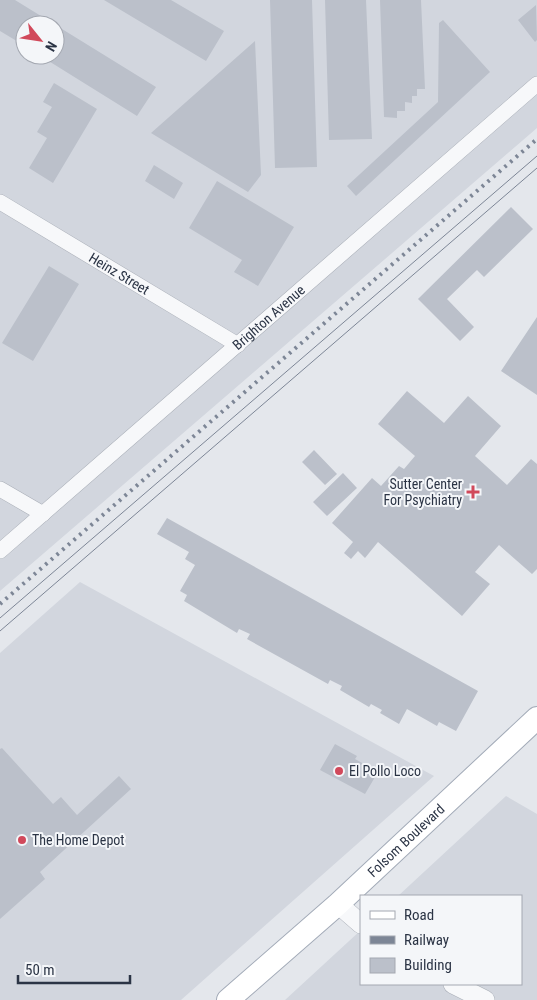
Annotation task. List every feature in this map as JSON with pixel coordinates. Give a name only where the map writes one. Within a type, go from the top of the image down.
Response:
[{"type":"main road","name":"Folsom Boulevard","points":[[228,1000],[338,904],[537,718]]},
{"type":"street","name":"Brighton Avenue","points":[[0,551],[537,84]]},
{"type":"street","name":"Heinz Street","points":[[0,202],[238,345]]},
{"type":"street","points":[[0,489],[43,514]]},
{"type":"street","points":[[338,904],[360,923]]},
{"type":"street","points":[[454,985],[485,1000]]},
{"type":"shaded area","points":[[0,0],[537,0],[537,128],[0,591]]},
{"type":"shaded area","points":[[80,582],[434,776],[181,1000],[0,1000],[0,653]]},
{"type":"shaded area","points":[[506,796],[537,814],[537,1000],[285,1000],[360,931],[360,985],[522,985],[522,895],[399,895]]},
{"type":"building","points":[[0,0],[15,0],[39,15],[15,15],[15,40],[0,31]]},
{"type":"building","points":[[104,0],[171,0],[224,31],[206,61]]},
{"type":"building","points":[[270,0],[312,0],[317,167],[275,168]]},
{"type":"building","points":[[325,0],[366,0],[372,139],[329,140]]},
{"type":"building","points":[[380,0],[421,0],[425,89],[417,89],[417,96],[412,96],[412,103],[405,102],[405,111],[397,111],[397,118],[384,117]]},
{"type":"building","points":[[536,5],[537,40],[535,42],[518,20]]},
{"type":"building","points":[[443,20],[490,72],[356,196],[347,186],[438,102],[439,23]]},
{"type":"building","points":[[65,31],[156,87],[137,116],[55,65],[65,65]]},
{"type":"building","points":[[255,41],[261,175],[248,192],[151,133]]},
{"type":"building","points":[[54,83],[97,109],[53,183],[29,168],[47,138],[37,132],[52,107],[43,102]]},
{"type":"building","points":[[154,165],[183,183],[174,199],[145,181]]},
{"type":"building","points":[[217,181],[294,227],[258,286],[234,272],[242,260],[189,228]]},
{"type":"building","points":[[511,207],[533,229],[484,277],[477,270],[447,299],[474,327],[460,341],[418,299]]},
{"type":"building","points":[[49,266],[79,284],[33,361],[2,343]]},
{"type":"building","points":[[537,317],[537,395],[501,371]]},
{"type":"building","points":[[407,391],[444,423],[468,396],[501,426],[475,456],[507,485],[531,459],[537,464],[537,569],[532,574],[499,545],[475,572],[490,584],[462,616],[378,542],[365,558],[358,551],[351,559],[344,553],[353,542],[332,523],[372,478],[381,486],[399,466],[404,469],[415,456],[378,424]]},
{"type":"building","points":[[314,450],[337,474],[325,485],[302,462]]},
{"type":"building","points":[[343,473],[357,488],[327,516],[313,502]]},
{"type":"building","points":[[167,518],[478,691],[456,731],[439,722],[437,726],[407,709],[399,724],[380,713],[382,710],[371,704],[369,707],[340,690],[342,686],[330,680],[328,684],[247,639],[250,634],[239,629],[237,633],[184,601],[187,595],[180,591],[195,565],[185,559],[189,552],[157,534]]},
{"type":"building","points":[[335,744],[357,756],[355,759],[378,772],[365,794],[320,770]]},
{"type":"building","points":[[2,748],[53,804],[61,797],[77,815],[119,776],[131,789],[40,872],[45,879],[0,919],[0,749]]},
{"type":"tram line","points":[[0,618],[537,156]]},
{"type":"tram line","points":[[0,631],[537,168]]},
{"type":"railway","points":[[0,604],[537,139]]},
{"type":"place","name":"Sutter Center For Psychiatry","points":[[473,492]]},
{"type":"place","name":"El Pollo Loco","points":[[339,771]]},
{"type":"place","name":"The Home Depot","points":[[22,840]]}]
